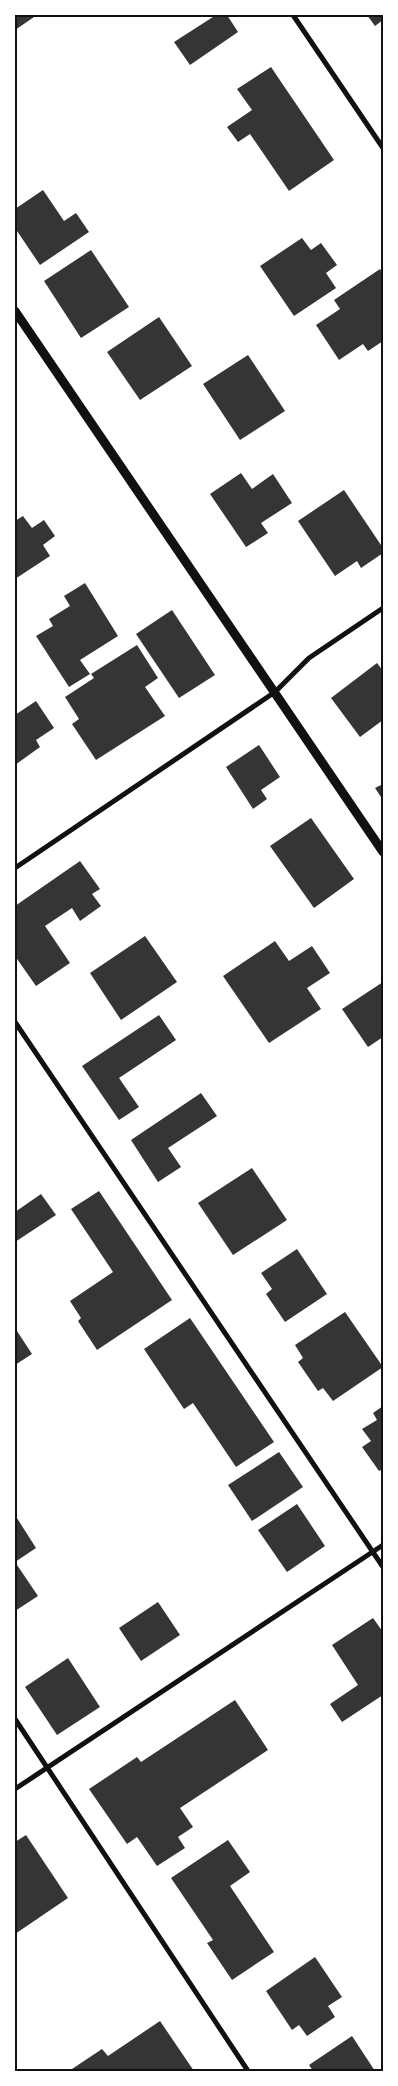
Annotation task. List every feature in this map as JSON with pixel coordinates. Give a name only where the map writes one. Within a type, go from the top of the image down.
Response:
[{"type":"street","points":[[293,15],[383,148]]},
{"type":"street","points":[[15,311],[383,852]]},
{"type":"street","points":[[15,868],[275,692],[309,658],[383,608]]},
{"type":"street","points":[[15,1022],[383,1567]]},
{"type":"street","points":[[15,1789],[383,1545]]},
{"type":"street","points":[[15,1719],[248,2071]]},
{"type":"building","points":[[15,15],[37,15],[15,30]]},
{"type":"building","points":[[216,15],[227,15],[238,32],[190,65],[174,42]]},
{"type":"building","points":[[367,15],[383,15],[383,20],[375,26]]},
{"type":"building","points":[[271,67],[334,160],[289,191],[250,134],[238,142],[227,127],[252,110],[237,89]]},
{"type":"building","points":[[43,190],[64,221],[76,213],[89,232],[40,265],[15,228],[15,209]]},
{"type":"building","points":[[302,238],[311,250],[321,243],[337,265],[326,273],[336,288],[294,316],[260,266]]},
{"type":"building","points":[[91,250],[129,307],[81,338],[44,281]]},
{"type":"building","points":[[380,269],[383,274],[383,341],[368,351],[363,344],[339,360],[316,325],[340,309],[334,300]]},
{"type":"building","points":[[159,317],[192,366],[140,400],[107,352]]},
{"type":"building","points":[[248,355],[285,411],[240,440],[203,384]]},
{"type":"building","points":[[241,473],[252,489],[273,474],[292,503],[261,523],[268,533],[246,547],[210,494]]},
{"type":"building","points":[[344,490],[383,548],[383,553],[361,568],[357,561],[335,576],[298,521]]},
{"type":"building","points":[[23,516],[32,528],[44,520],[55,536],[43,545],[50,556],[15,579],[15,521]]},
{"type":"building","points":[[85,583],[118,636],[80,660],[90,674],[69,687],[36,636],[53,626],[49,619],[70,606],[64,596]]},
{"type":"building","points":[[172,610],[215,675],[179,698],[136,634]]},
{"type":"building","points":[[137,645],[158,678],[145,687],[165,716],[96,760],[72,724],[79,719],[65,697],[94,678],[91,674]]},
{"type":"building","points":[[377,663],[383,671],[383,720],[360,737],[331,698]]},
{"type":"building","points":[[36,701],[54,728],[36,740],[40,747],[15,765],[15,715]]},
{"type":"building","points":[[259,745],[280,777],[261,790],[267,799],[253,809],[226,767]]},
{"type":"building","points":[[383,784],[383,800],[375,788]]},
{"type":"building","points":[[311,818],[354,879],[314,908],[270,846]]},
{"type":"building","points":[[80,861],[100,889],[92,894],[101,906],[80,921],[72,908],[45,926],[70,963],[36,986],[15,956],[15,906]]},
{"type":"building","points":[[145,936],[177,982],[121,1020],[90,973]]},
{"type":"building","points":[[275,941],[289,961],[312,946],[330,973],[307,988],[321,1009],[269,1043],[223,976]]},
{"type":"building","points":[[383,982],[383,1037],[368,1047],[342,1009]]},
{"type":"building","points":[[159,1015],[176,1040],[119,1078],[139,1107],[119,1120],[82,1066]]},
{"type":"building","points":[[201,1093],[217,1116],[168,1148],[181,1167],[158,1182],[131,1140]]},
{"type":"building","points":[[252,1168],[287,1220],[233,1255],[198,1203]]},
{"type":"building","points":[[99,1191],[172,1300],[97,1350],[78,1321],[81,1318],[70,1301],[113,1272],[71,1209]]},
{"type":"building","points":[[41,1194],[56,1215],[15,1242],[15,1212]]},
{"type":"building","points":[[297,1249],[327,1294],[285,1322],[266,1294],[272,1289],[261,1273]]},
{"type":"building","points":[[345,1312],[383,1367],[333,1401],[323,1388],[318,1391],[298,1362],[303,1358],[295,1345]]},
{"type":"building","points":[[190,1318],[274,1442],[236,1467],[193,1403],[184,1409],[144,1349]]},
{"type":"building","points":[[15,1328],[32,1354],[15,1365]]},
{"type":"building","points":[[383,1406],[383,1469],[379,1471],[362,1447],[371,1441],[362,1429],[377,1420],[373,1413]]},
{"type":"building","points":[[279,1452],[303,1487],[252,1521],[228,1485]]},
{"type":"building","points":[[297,1504],[325,1546],[287,1572],[258,1530]]},
{"type":"building","points":[[15,1515],[36,1548],[15,1562]]},
{"type":"building","points":[[15,1562],[38,1596],[15,1611]]},
{"type":"building","points":[[158,1602],[180,1635],[141,1661],[119,1628]]},
{"type":"building","points":[[373,1618],[383,1632],[383,1695],[342,1722],[330,1704],[358,1685],[332,1645]]},
{"type":"building","points":[[68,1658],[100,1707],[57,1735],[25,1687]]},
{"type":"building","points":[[235,1700],[268,1750],[180,1808],[193,1827],[178,1837],[185,1848],[157,1866],[137,1837],[127,1844],[89,1789],[137,1757],[141,1762]]},
{"type":"building","points":[[26,1835],[68,1898],[15,1934],[15,1842]]},
{"type":"building","points":[[228,1840],[250,1872],[230,1886],[274,1952],[232,1980],[207,1943],[213,1940],[171,1878]]},
{"type":"building","points":[[315,1957],[342,1997],[328,2006],[335,2017],[307,2036],[299,2025],[292,2030],[266,1991]]},
{"type":"building","points":[[160,2021],[194,2071],[69,2071],[102,2049],[108,2056]]},
{"type":"building","points":[[352,2036],[375,2071],[313,2071],[309,2065]]}]
